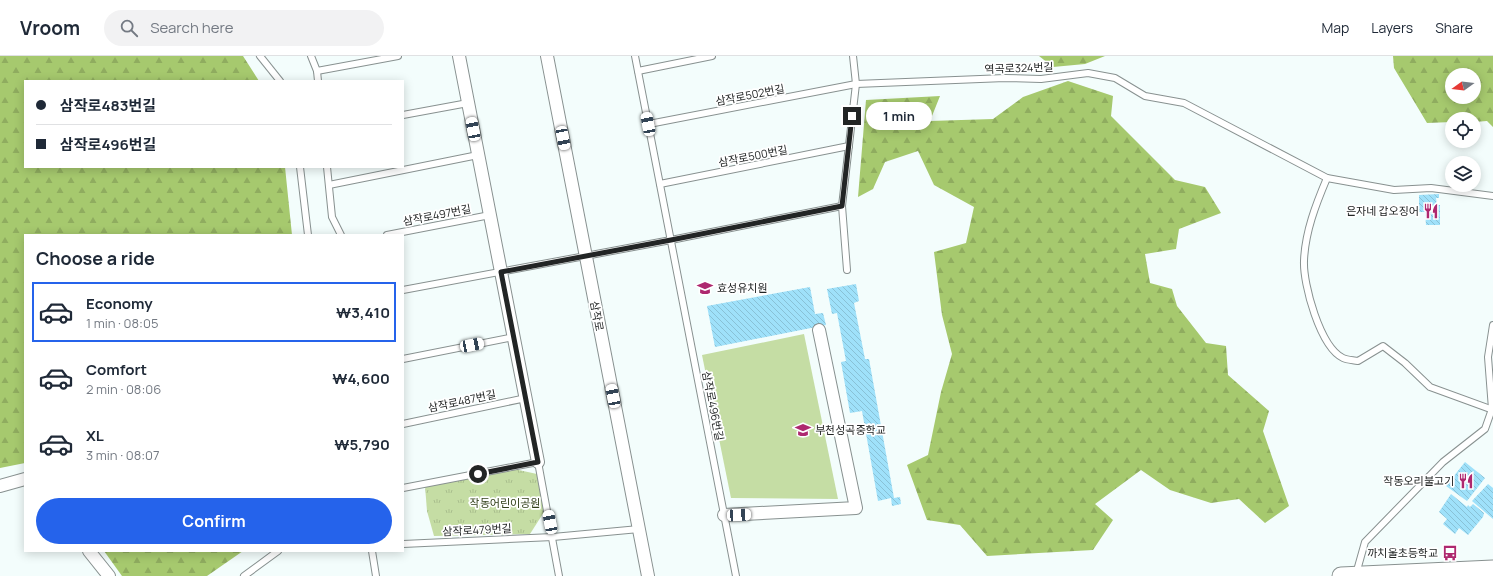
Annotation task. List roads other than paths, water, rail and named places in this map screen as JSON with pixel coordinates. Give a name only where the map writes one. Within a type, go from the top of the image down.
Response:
[{"type":"street","points":[[459,56],[538,462]]},
{"type":"street","name":"삼작로","points":[[547,56],[648,576]]},
{"type":"street","points":[[724,516],[856,508],[820,330]]},
{"type":"street","points":[[0,486],[24,479]]},
{"type":"street","points":[[90,552],[109,576]]},
{"type":"street","points":[[1348,576],[1493,569]]},
{"type":"lane","points":[[260,56],[279,80]]},
{"type":"lane","points":[[311,56],[317,71],[318,80]]},
{"type":"lane","points":[[317,71],[398,56]]},
{"type":"lane","name":"삼작로496번길","points":[[635,56],[736,576]]},
{"type":"lane","points":[[638,71],[712,56]]},
{"type":"lane","points":[[847,270],[842,206],[856,84],[853,56]]},
{"type":"lane","name":"역곡로324번길","points":[[856,84],[1005,78],[1041,79],[1088,73],[1114,78],[1145,96],[1184,103],[1327,178],[1394,190],[1432,188],[1493,196]]},
{"type":"lane","name":"삼작로502번길","points":[[648,124],[856,84]]},
{"type":"lane","points":[[404,115],[468,103]]},
{"type":"lane","name":"삼작로500번길","points":[[660,184],[849,146]]},
{"type":"lane","points":[[329,185],[478,156]]},
{"type":"lane","points":[[300,168],[308,234]]},
{"type":"lane","points":[[327,168],[332,217],[340,234]]},
{"type":"lane","points":[[1327,178],[1311,219],[1304,261],[1310,304],[1327,342],[1342,358],[1358,361],[1383,346],[1405,363],[1430,387],[1493,410]]},
{"type":"lane","points":[[404,290],[671,240],[842,206]]},
{"type":"lane","name":"삼작로497번길","points":[[392,234],[490,215]]},
{"type":"lane","points":[[1348,576],[1365,542],[1443,462],[1485,429],[1493,410],[1488,357],[1493,325]]},
{"type":"lane","points":[[404,359],[514,337]]},
{"type":"lane","name":"삼작로487번길","points":[[404,424],[526,398]]},
{"type":"lane","points":[[404,488],[538,462],[559,576]]},
{"type":"lane","name":"삼작로479번길","points":[[404,544],[553,537],[639,529]]},
{"type":"lane","points":[[244,576],[277,552]]},
{"type":"lane","points":[[372,552],[376,576]]},
{"type":"place","name":"은자네 갑오징어","points":[[1431,211]]},
{"type":"place","name":"효성유치원","points":[[705,288]]},
{"type":"place","name":"부천성곡중학교","points":[[803,430]]},
{"type":"place","name":"작동오리불고기","points":[[1466,481]]},
{"type":"place","name":"까치울초등학교","points":[[1450,553]]},
{"type":"park label","name":"작동어린이공원","points":[[505,503]]}]
